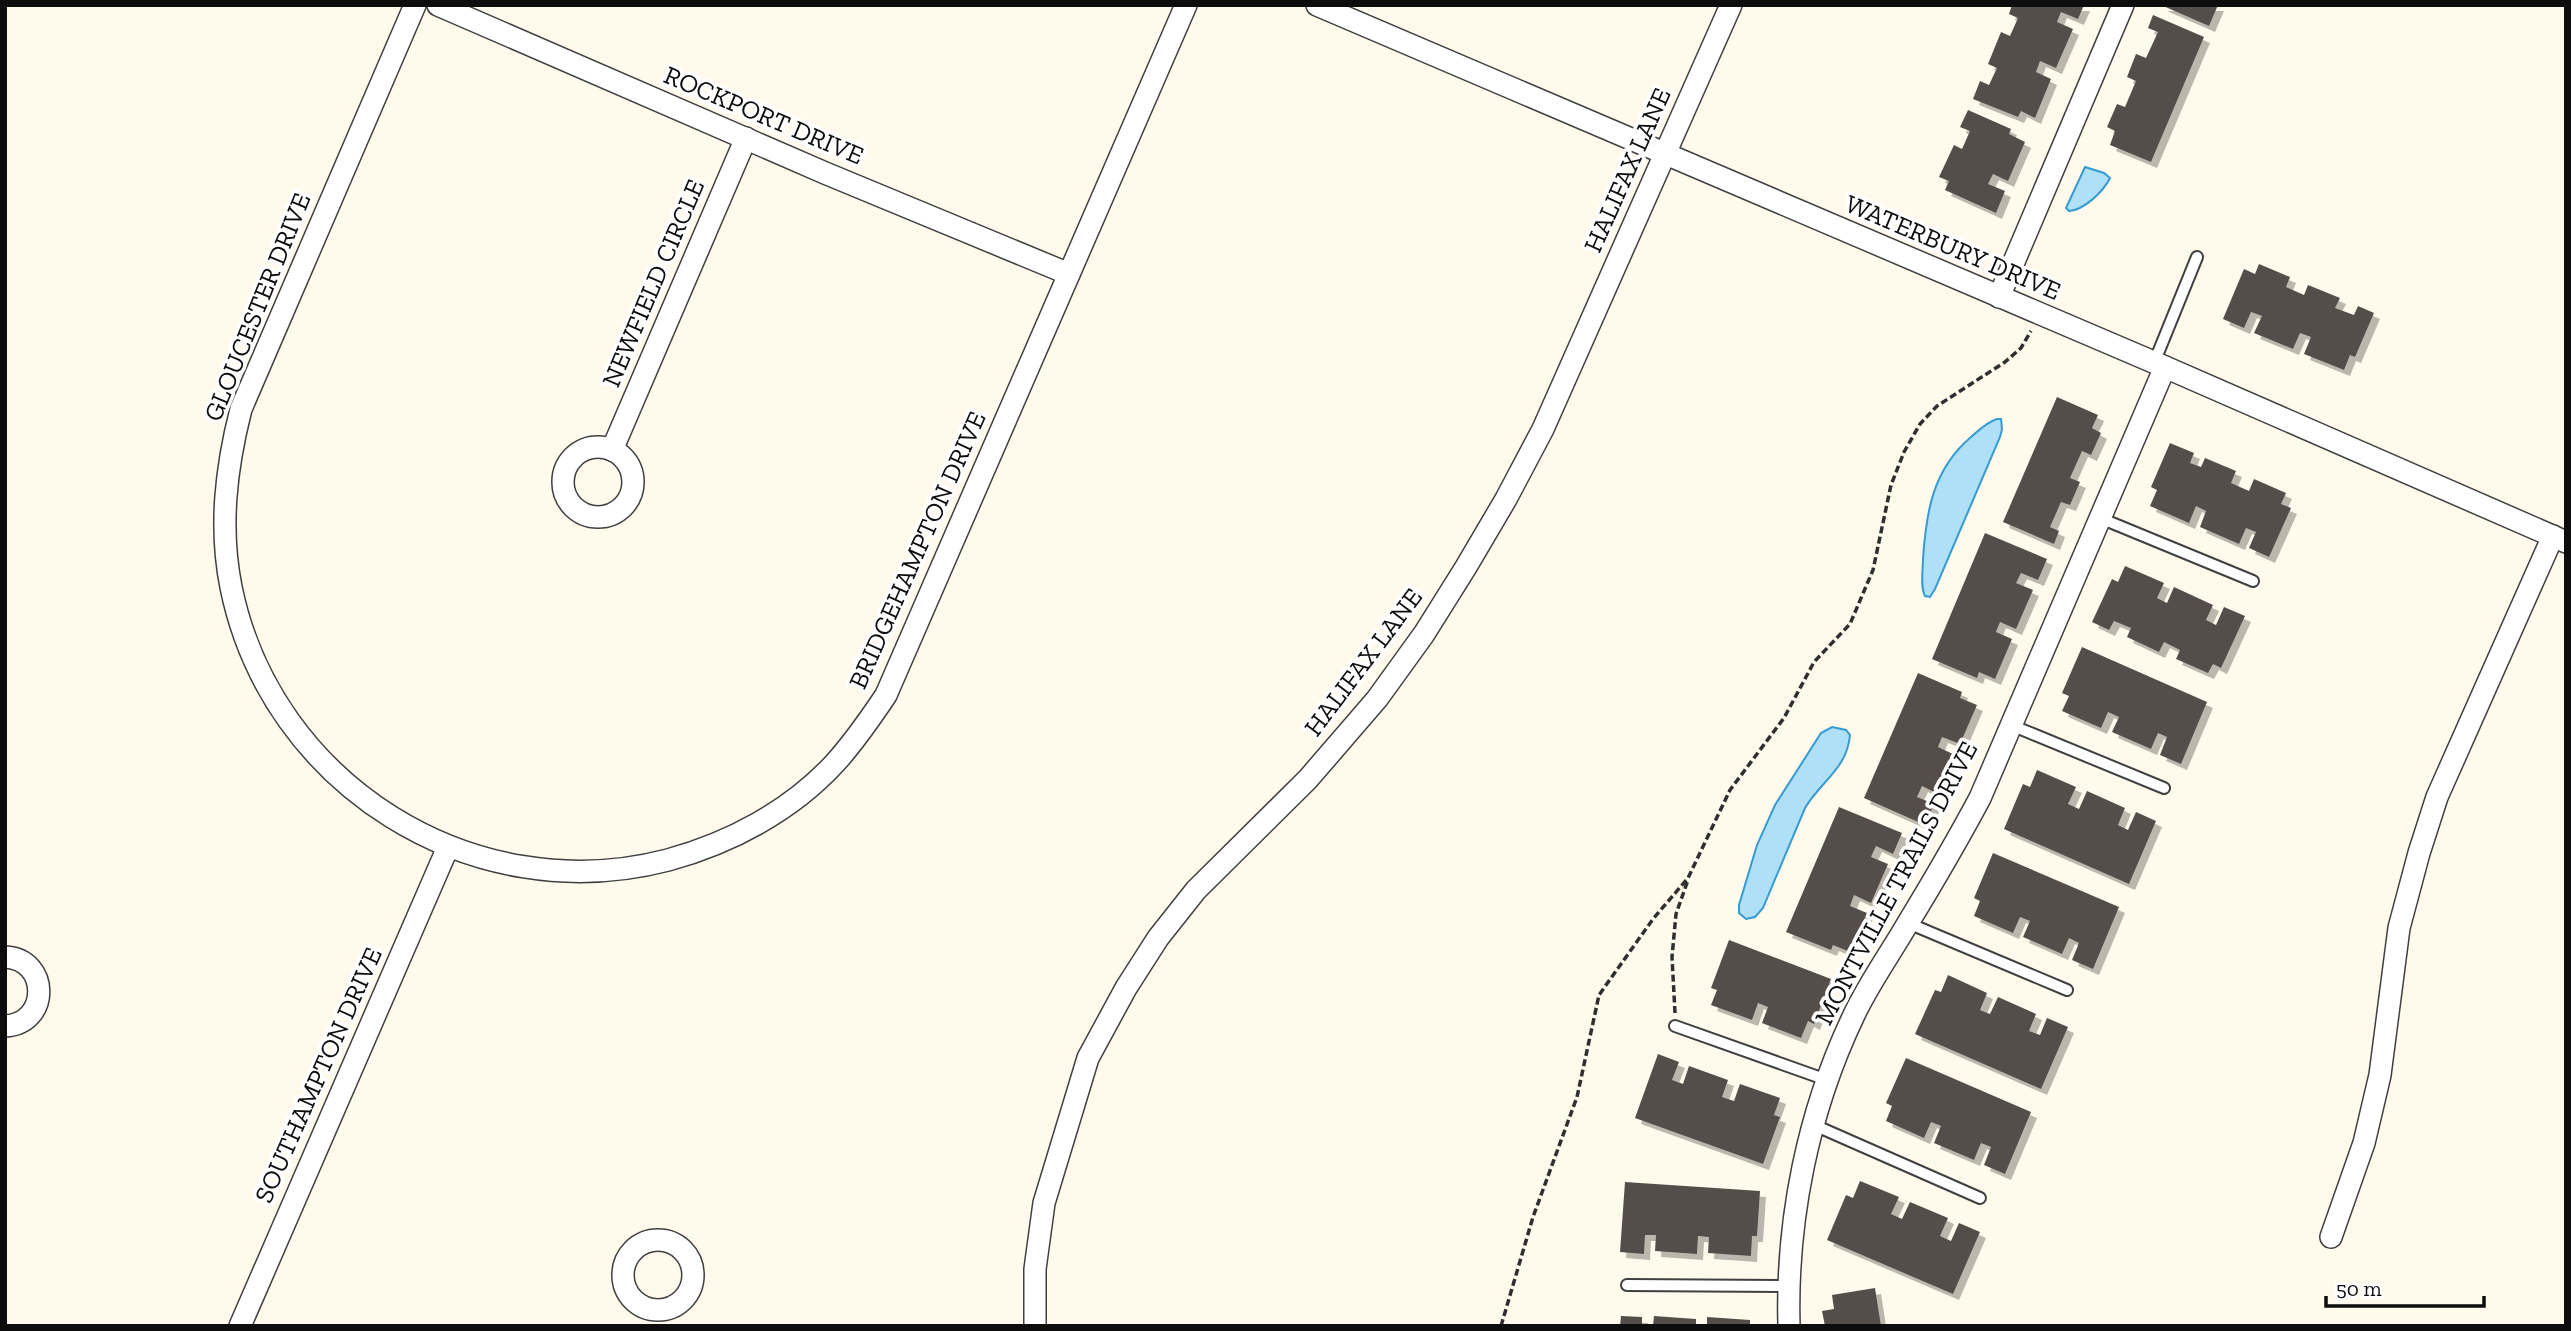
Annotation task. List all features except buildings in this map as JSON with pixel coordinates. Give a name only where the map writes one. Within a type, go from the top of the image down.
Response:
[{"type":"street","name":"GLOUCESTER DRIVE","points":[[415,5],[241,409],[228,473],[225,538],[231,587],[242,629],[269,688],[304,742],[334,774],[372,806],[409,829],[448,847]]},
{"type":"street","name":"ROCKPORT DRIVE","points":[[438,5],[1069,274]]},
{"type":"street","name":"BRIDGEHAMPTON DRIVE","points":[[448,847],[516,866],[559,872],[646,866],[694,853],[766,819],[802,793],[834,764],[862,732],[886,695],[1186,5]]},
{"type":"street","name":"WATERBURY DRIVE","points":[[1317,5],[2160,365],[2559,539]]},
{"type":"street","name":"HALIFAX LANE","points":[[1035,1326],[1035,1269],[1044,1203],[1088,1058],[1126,988],[1158,938],[1196,890],[1308,779],[1377,699],[1424,634],[1506,499],[1543,429],[1731,5]]},
{"type":"street","points":[[1999,297],[2123,5]]},
{"type":"street","name":"NEWFIELD CIRCLE","points":[[612,450],[746,138]]},
{"type":"street","name":"MONTVILLE TRAILS DRIVE","points":[[1789,1326],[1789,1286],[1797,1203],[1827,1080],[1854,1014],[1980,798],[2100,518],[2160,365]]},
{"type":"street","points":[[2330,1237],[2364,1143],[2380,1075],[2399,928],[2437,797],[2559,539]]},
{"type":"street","name":"SOUTHAMPTON DRIVE","points":[[240,1326],[448,847]]},
{"type":"street","points":[[5,957],[19,959],[33,970],[40,996],[30,1015],[22,1022],[5,1026]]},
{"type":"lane","points":[[2160,365],[2197,257]]},
{"type":"lane","points":[[2100,518],[2253,581]]},
{"type":"lane","points":[[2011,725],[2164,788]]},
{"type":"lane","points":[[1908,923],[2067,990]]},
{"type":"lane","points":[[1675,1026],[1827,1080]]},
{"type":"lane","points":[[1814,1125],[1980,1198]]},
{"type":"lane","points":[[1627,1286],[1789,1286]]},
{"type":"path","points":[[1675,1026],[1672,946],[1675,914],[1688,878],[1735,781],[1784,718],[1814,662],[1833,646],[1850,624],[1873,570],[1891,485],[1904,452],[1920,424],[1937,407],[2005,362],[2021,348],[2042,315]]},
{"type":"path","points":[[1501,1326],[1533,1217],[1577,1097],[1599,995],[1653,919],[1688,878]]},
{"type":"water","points":[[2085,167],[2104,173],[2110,178],[2092,199],[2069,211],[2066,208]]},
{"type":"water","points":[[2001,419],[2000,437],[1935,589],[1930,597],[1925,596],[1922,578],[1926,525],[1940,477],[1958,450],[1983,426]]},
{"type":"water","points":[[1832,727],[1846,730],[1850,735],[1844,757],[1805,808],[1763,908],[1755,917],[1746,919],[1739,913],[1739,905],[1757,845],[1775,805],[1821,733]]}]
